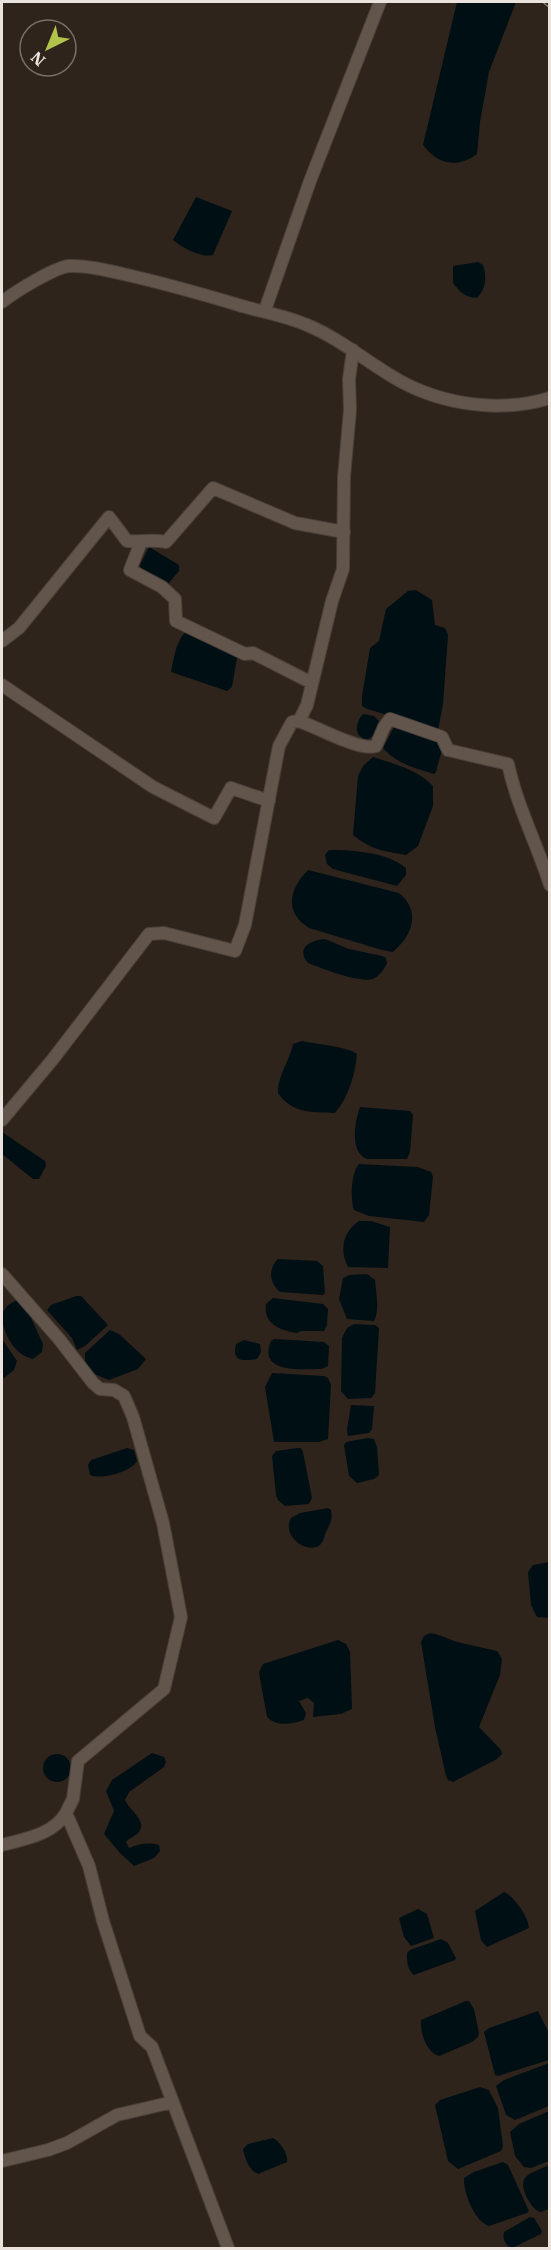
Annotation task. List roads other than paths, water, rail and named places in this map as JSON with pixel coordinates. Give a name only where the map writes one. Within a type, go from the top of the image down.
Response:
[{"type":"street","points":[[265,310],[310,181],[380,2]]},
{"type":"street","points":[[2,302],[69,266],[104,270],[265,310],[307,325],[353,350],[400,381],[443,398],[499,406],[536,402],[549,398]]},
{"type":"street","points":[[299,721],[307,705],[332,601],[343,569],[344,477],[350,410],[348,379],[353,350]]},
{"type":"street","points":[[2,641],[19,628],[110,517],[127,541],[141,542],[152,539],[166,542],[213,488],[295,523],[344,532]]},
{"type":"street","points":[[141,542],[130,570],[162,587],[175,599],[176,621],[245,654],[253,653],[312,683]]},
{"type":"street","points":[[2,685],[153,787],[214,818],[231,788],[269,801]]},
{"type":"street","points":[[2,1120],[53,1059],[149,933],[164,933],[235,951],[245,925],[279,746],[292,722],[299,721],[357,746],[370,748],[376,746],[390,719],[442,737],[448,750],[508,764],[520,810],[540,855],[549,885]]},
{"type":"street","points":[[2,1274],[59,1339],[93,1383],[100,1389],[114,1390],[124,1396],[133,1417],[163,1523],[181,1617],[164,1689],[78,1761],[73,1799],[61,1821],[38,1835],[2,1845]]},
{"type":"street","points":[[66,1813],[89,1866],[103,1921],[140,2036],[153,2047],[228,2248]]},
{"type":"street","points":[[2,2161],[67,2144],[117,2115],[173,2102]]},
{"type":"railway","points":[[545,2],[550,6]]}]
